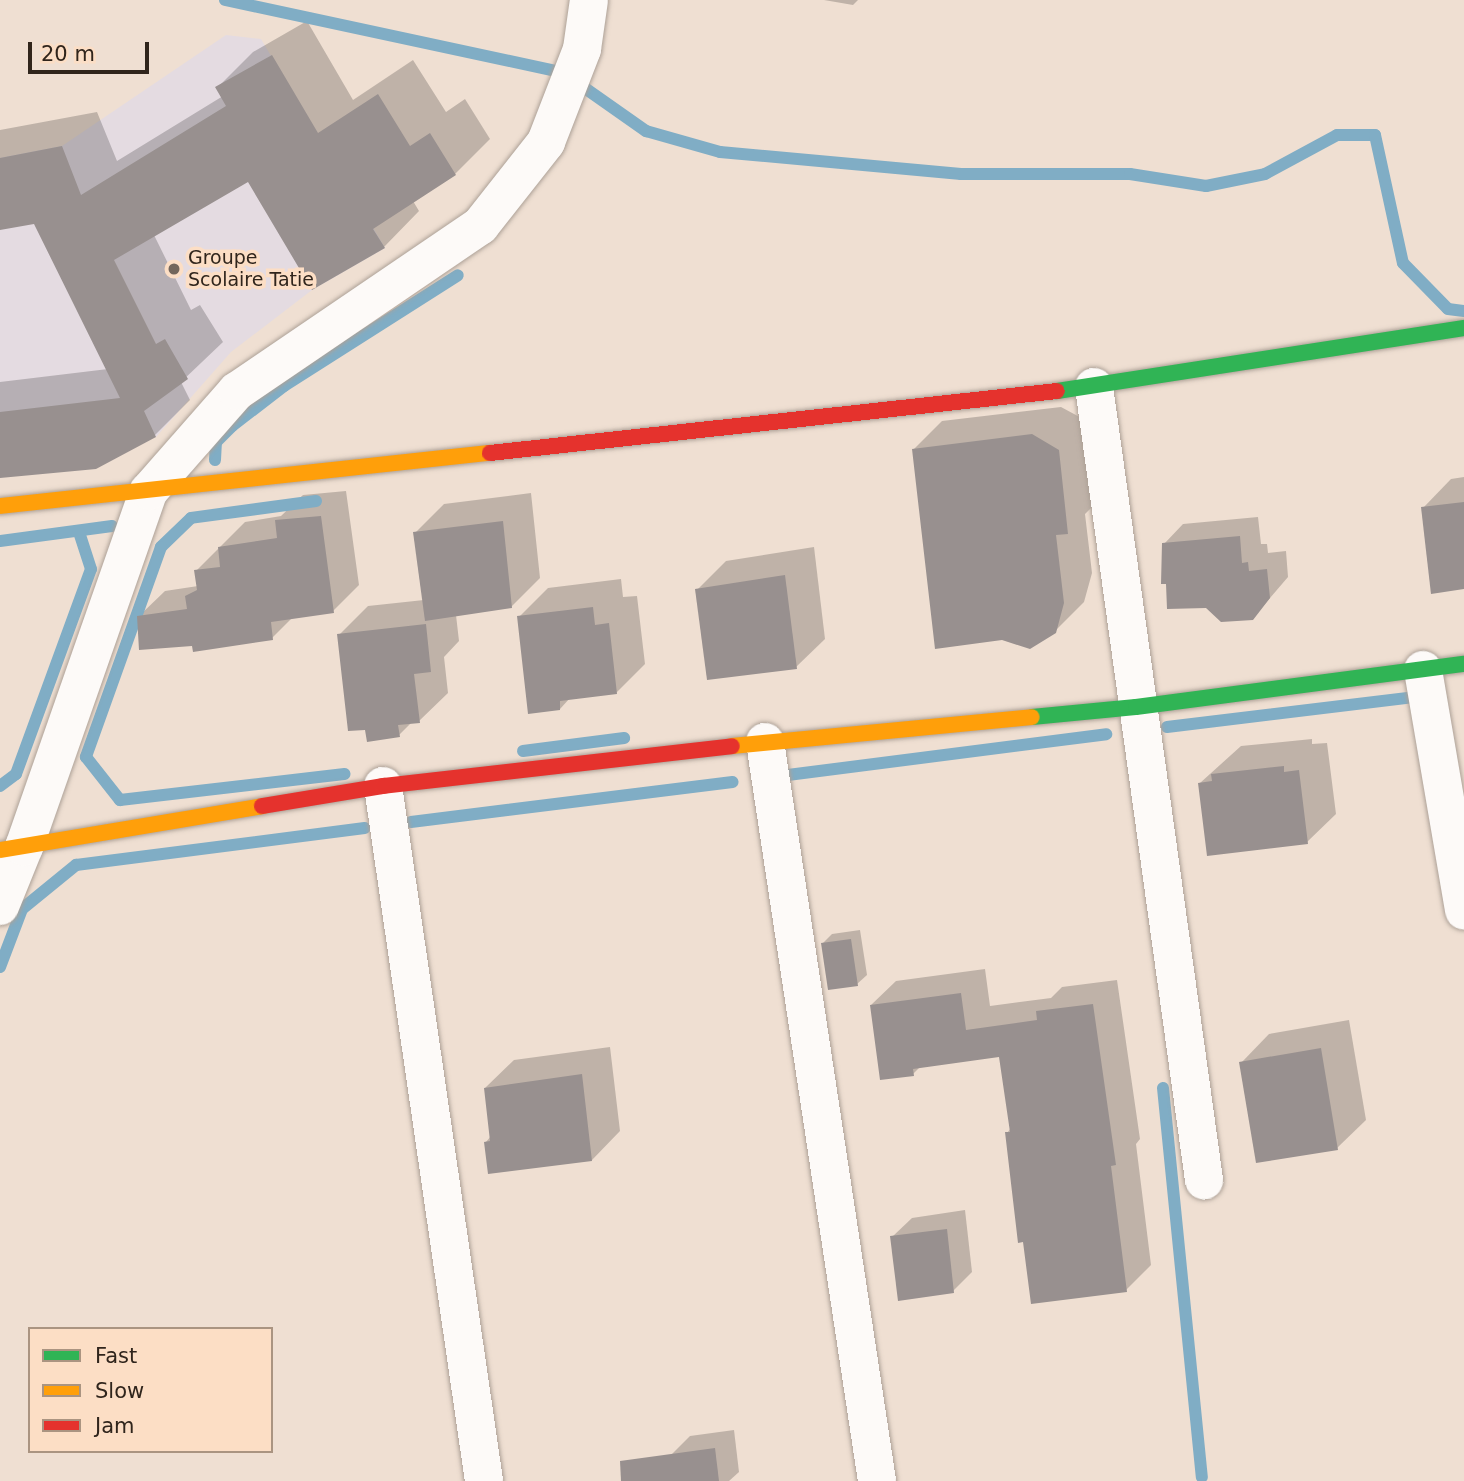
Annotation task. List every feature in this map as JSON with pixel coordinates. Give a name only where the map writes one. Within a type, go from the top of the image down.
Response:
[{"type":"street","points":[[0,906],[12,848],[149,491],[237,391],[480,226],[546,142],[582,49],[589,0]]},
{"type":"street","points":[[0,506],[1094,387],[1464,328]]},
{"type":"street","points":[[1094,387],[1136,707],[1204,1180]]},
{"type":"street","points":[[12,848],[383,786],[765,741],[1136,707],[1464,664]]},
{"type":"street","points":[[1423,670],[1464,911]]},
{"type":"street","points":[[765,741],[877,1481]]},
{"type":"street","points":[[383,786],[484,1481]]},
{"type":"shaded area","name":"Groupe Scolaire Tatie","points":[[226,35],[261,39],[385,248],[312,290],[231,352],[156,437],[0,478],[0,158],[62,146]]},
{"type":"building","points":[[272,55],[318,133],[378,94],[410,146],[430,133],[456,175],[373,229],[385,248],[312,290],[248,182],[114,260],[156,344],[165,339],[188,379],[144,411],[156,437],[96,469],[0,478],[0,412],[120,398],[34,224],[0,230],[0,158],[62,146],[81,195],[226,106],[215,87]]},
{"type":"building","points":[[1032,434],[1059,450],[1068,534],[1056,535],[1064,603],[1056,633],[1030,649],[1002,640],[935,649],[912,449]]},
{"type":"building","points":[[1464,502],[1464,589],[1431,594],[1421,507]]},
{"type":"building","points":[[321,516],[334,613],[271,622],[273,640],[193,652],[192,646],[139,650],[137,616],[187,609],[185,596],[197,590],[194,570],[220,567],[218,547],[277,538],[275,520]]},
{"type":"building","points":[[503,521],[512,608],[425,621],[413,532]]},
{"type":"building","points":[[1240,536],[1242,563],[1248,562],[1249,571],[1267,569],[1270,598],[1253,620],[1221,622],[1206,608],[1167,609],[1166,584],[1161,584],[1162,543]]},
{"type":"building","points":[[785,575],[797,669],[707,680],[695,589]]},
{"type":"building","points":[[593,607],[595,625],[609,623],[617,694],[560,701],[560,710],[528,714],[517,616]]},
{"type":"building","points":[[426,624],[431,672],[414,674],[420,723],[398,725],[400,737],[367,742],[365,730],[348,731],[337,634]]},
{"type":"building","points":[[1284,766],[1284,772],[1299,770],[1308,844],[1207,856],[1198,783],[1212,781],[1211,774]]},
{"type":"building","points":[[851,939],[858,986],[828,990],[821,943]]},
{"type":"building","points":[[961,993],[966,1030],[1037,1020],[1036,1011],[1093,1004],[1116,1165],[1111,1166],[1127,1292],[1031,1304],[1023,1242],[1018,1243],[1005,1132],[1010,1132],[999,1057],[913,1069],[914,1076],[880,1080],[870,1005]]},
{"type":"building","points":[[1321,1048],[1338,1150],[1256,1163],[1239,1062]]},
{"type":"building","points":[[582,1074],[592,1161],[488,1174],[484,1142],[490,1141],[484,1088]]},
{"type":"building","points":[[947,1229],[954,1293],[898,1301],[890,1236]]},
{"type":"building","points":[[715,1448],[719,1481],[621,1481],[620,1461]]},
{"type":"waterway","points":[[225,0],[562,72],[646,131],[720,152],[961,174],[1130,174],[1206,186],[1265,174],[1337,135],[1375,135],[1403,263],[1448,309],[1464,311]]},
{"type":"waterway","points":[[215,460],[216,442],[232,426],[284,386],[458,275]]},
{"type":"waterway","points":[[316,501],[191,518],[161,547],[86,757],[120,800],[344,774]]},
{"type":"waterway","points":[[0,541],[112,526]]},
{"type":"waterway","points":[[0,786],[16,774],[91,569],[79,531]]},
{"type":"waterway","points":[[1167,727],[1424,696]]},
{"type":"waterway","points":[[780,776],[1106,734]]},
{"type":"waterway","points":[[523,751],[624,738]]},
{"type":"waterway","points":[[411,822],[733,782]]},
{"type":"waterway","points":[[0,967],[22,909],[76,865],[365,828]]},
{"type":"waterway","points":[[1163,1088],[1202,1477]]},
{"type":"traffic: fast","points":[[1057,391],[1464,328]]},
{"type":"traffic: fast","points":[[1032,717],[1136,707],[1464,664]]},
{"type":"traffic: slow","points":[[0,506],[490,453]]},
{"type":"traffic: slow","points":[[732,746],[1032,717]]},
{"type":"traffic: slow","points":[[0,850],[262,806]]},
{"type":"traffic: jam","points":[[490,453],[1057,391]]},
{"type":"traffic: jam","points":[[262,806],[383,786],[732,746]]},
{"type":"place","name":"Groupe Scolaire Tatie","points":[[174,269]]}]
